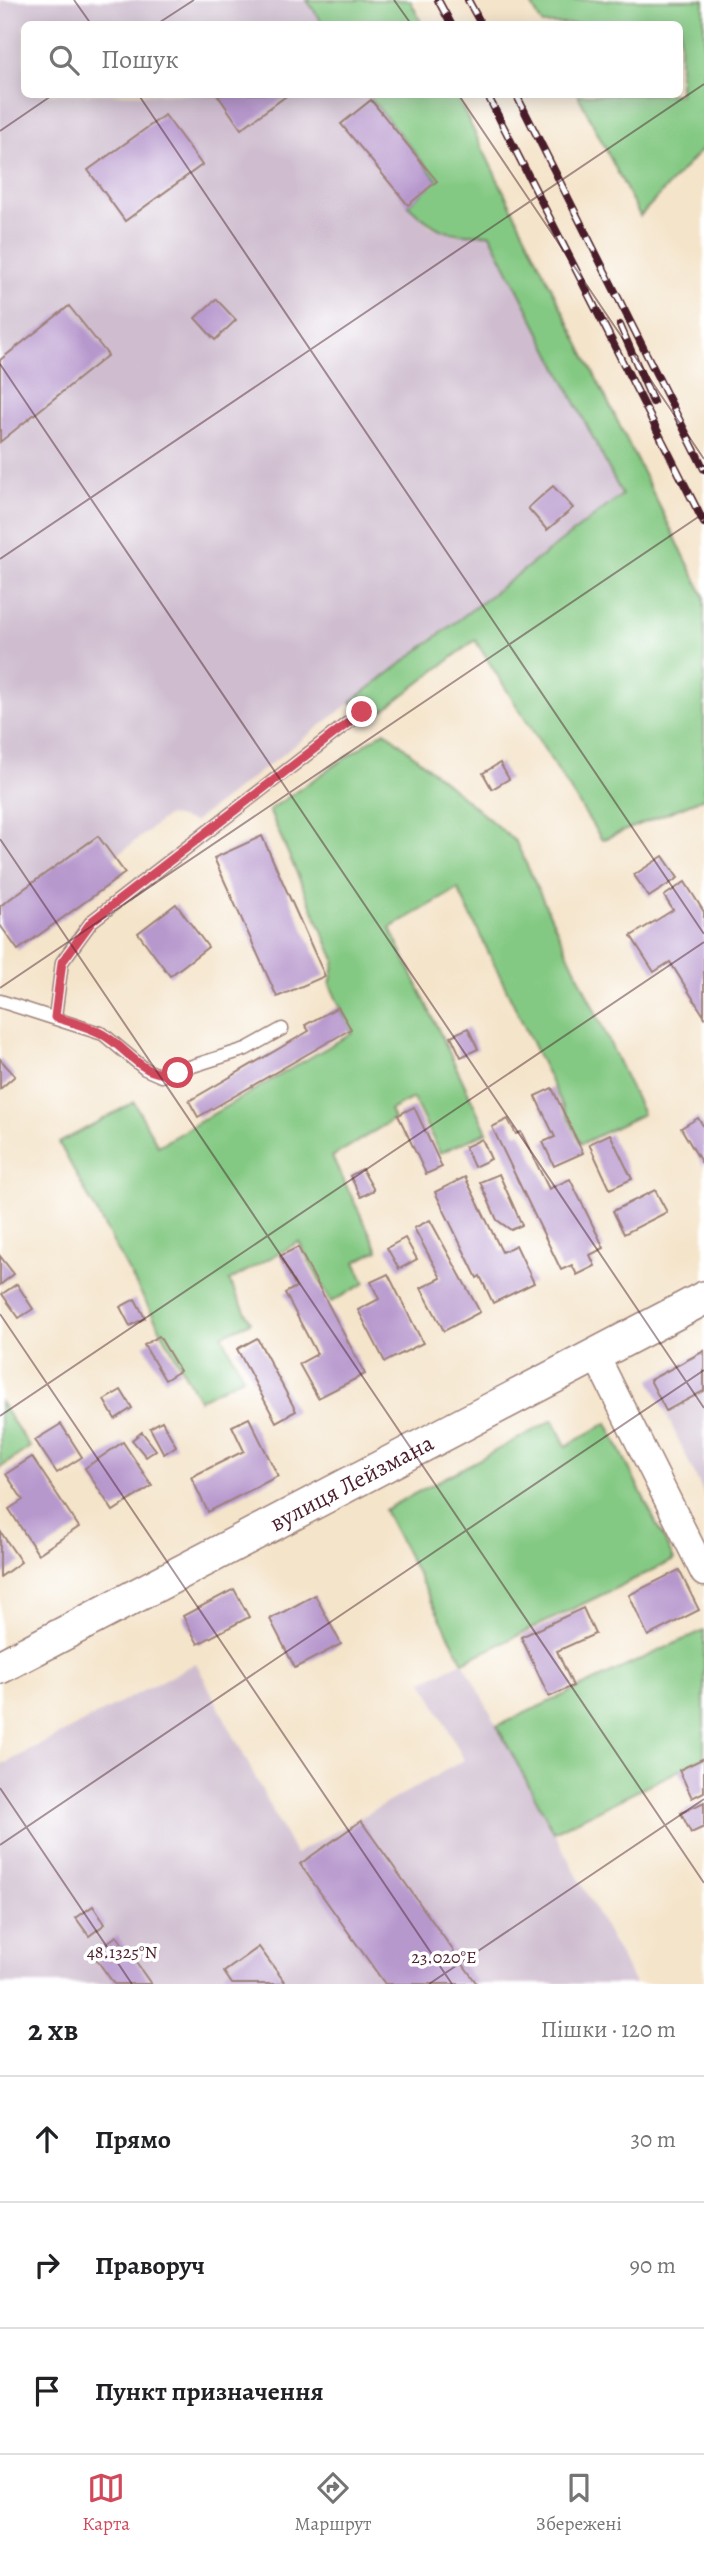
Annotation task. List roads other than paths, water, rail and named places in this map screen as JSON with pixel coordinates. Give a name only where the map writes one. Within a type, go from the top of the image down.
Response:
[{"type":"street","name":"вулиця Лейзмана","points":[[0,1667],[704,1298]]},
{"type":"street","points":[[595,1354],[704,1573]]},
{"type":"lane","points":[[55,1017],[62,962],[92,921],[362,712]]},
{"type":"lane","points":[[0,1001],[103,1034],[145,1069],[161,1076],[246,1049],[282,1030]]},
{"type":"railway","points":[[438,0],[449,21]]},
{"type":"railway","points":[[468,0],[479,21]]},
{"type":"railway","points":[[489,98],[704,523]]},
{"type":"railway","points":[[518,98],[704,469]]},
{"type":"railway","points":[[620,325],[653,402]]}]
